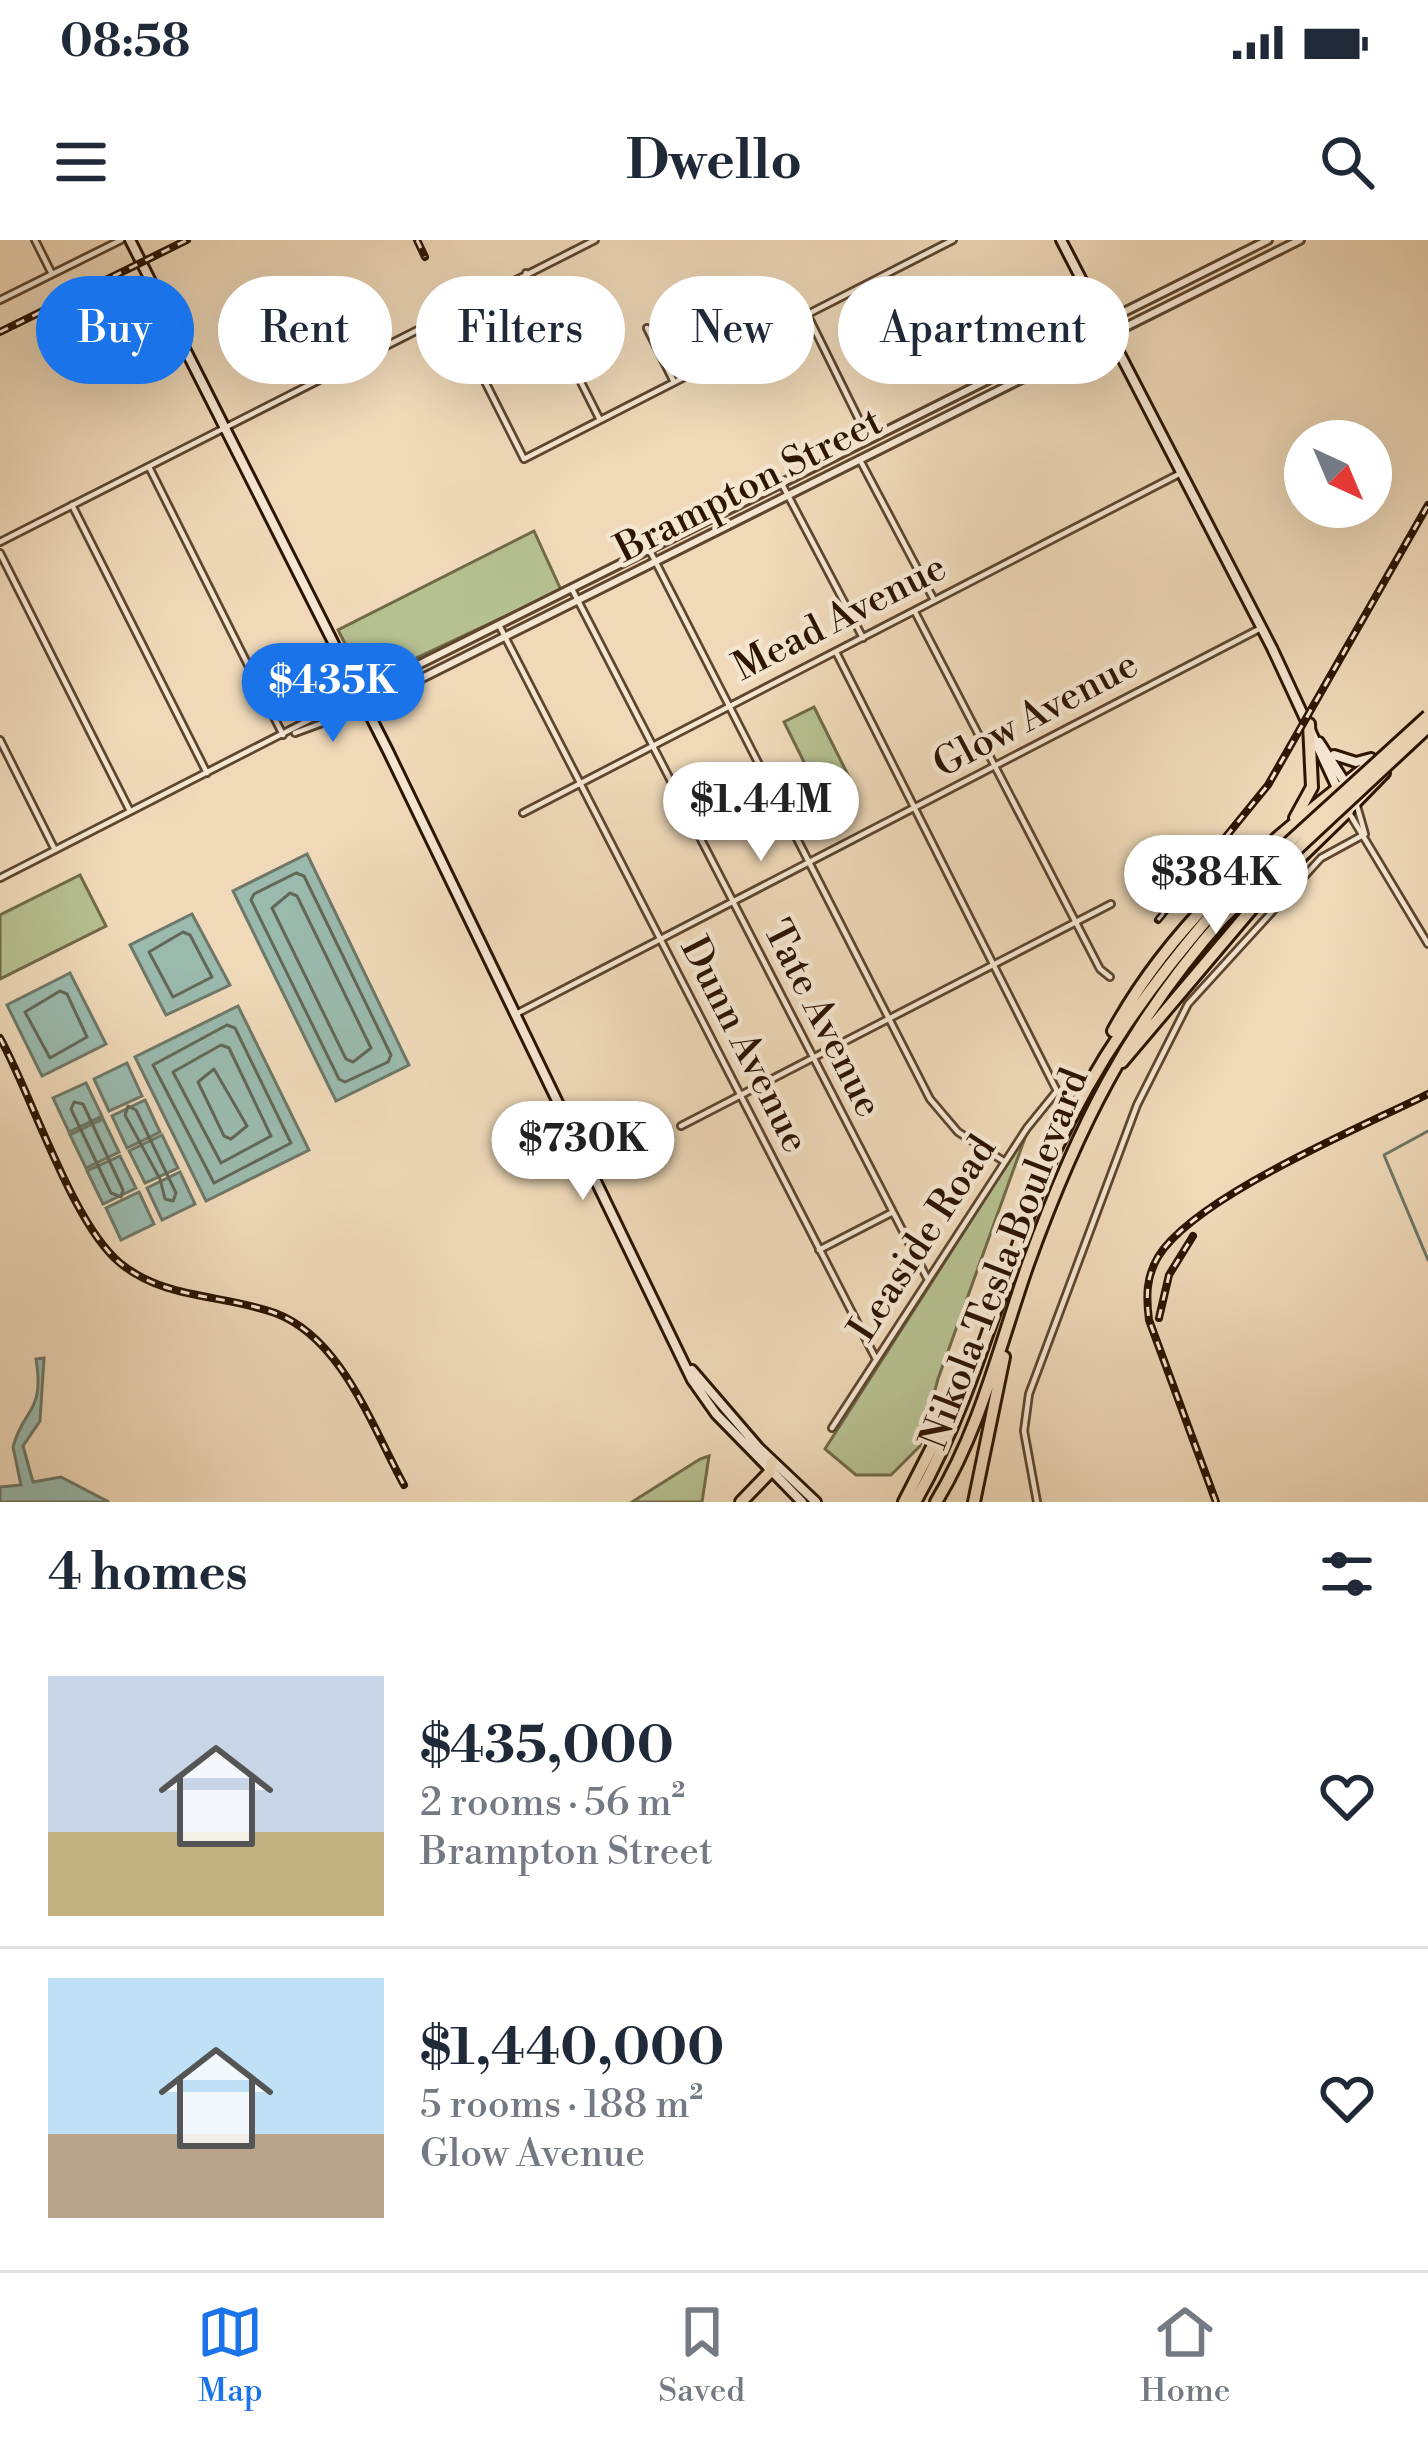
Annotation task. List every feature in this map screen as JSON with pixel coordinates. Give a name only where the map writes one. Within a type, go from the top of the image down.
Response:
[{"type":"highway","name":"Nikola Tesla Boulevard","points":[[916,1502],[958,1422],[1021,1239],[1079,1117],[1136,1027],[1220,913],[1428,722]]},
{"type":"highway","points":[[1281,834],[1312,787],[1309,724]]},
{"type":"highway","points":[[1079,1117],[1083,1085],[1156,963],[1211,899],[1281,834],[1347,797]]},
{"type":"highway","points":[[1079,1117],[1148,1026],[1311,846],[1347,797]]},
{"type":"highway","name":"Nikola Tesla Boulevard","points":[[936,1502],[968,1438],[1079,1117]]},
{"type":"highway","points":[[974,1502],[986,1424],[1029,1262]]},
{"type":"highway","points":[[904,1502],[963,1379],[984,1348]]},
{"type":"highway","points":[[741,1502],[771,1467]]},
{"type":"main road","points":[[126,240],[366,706],[692,1370],[692,1379],[710,1406],[802,1502]]},
{"type":"main road","points":[[1061,240],[1080,276]]},
{"type":"main road","points":[[1129,369],[1347,797]]},
{"type":"main road","points":[[1347,797],[1378,755],[1428,722]]},
{"type":"main road","points":[[1347,797],[1428,722]]},
{"type":"main road","points":[[1347,797],[1407,733]]},
{"type":"main road","points":[[1318,741],[1330,753],[1347,797]]},
{"type":"main road","points":[[1330,753],[1356,761],[1378,755]]},
{"type":"main road","points":[[771,1467],[816,1502]]},
{"type":"street","points":[[35,240],[52,274]]},
{"type":"street","points":[[0,299],[126,240]]},
{"type":"street","points":[[520,276],[595,240]]},
{"type":"street","points":[[814,313],[953,240]]},
{"type":"street","name":"Brampton Street","points":[[1129,307],[1268,240]]},
{"type":"street","name":"Brampton Street","points":[[1129,323],[1300,240]]},
{"type":"street","points":[[1227,261],[1236,271]]},
{"type":"street","points":[[526,273],[600,420]]},
{"type":"street","points":[[647,328],[649,332]]},
{"type":"street","points":[[814,328],[869,440]]},
{"type":"street","points":[[0,542],[416,329]]},
{"type":"street","points":[[486,384],[524,459],[670,384]]},
{"type":"street","name":"Brampton Street","points":[[0,878],[360,694],[651,554],[977,384]]},
{"type":"street","name":"Brampton Street","points":[[284,735],[327,725],[656,566],[1008,384]]},
{"type":"street","points":[[860,459],[934,600]]},
{"type":"street","points":[[148,465],[284,735]]},
{"type":"street","name":"Mead Avenue","points":[[523,813],[1182,472]]},
{"type":"street","points":[[783,486],[863,638]]},
{"type":"street","points":[[72,505],[207,773]]},
{"type":"street","points":[[0,553],[131,812]]},
{"type":"street","points":[[651,554],[940,1115],[1005,1162]]},
{"type":"street","name":"Tate Avenue","points":[[573,591],[927,1278]]},
{"type":"street","points":[[915,612],[1075,922],[1109,977]]},
{"type":"street","name":"Dunn Avenue","points":[[500,627],[876,1359]]},
{"type":"street","name":"Glow Avenue","points":[[516,1014],[1261,628]]},
{"type":"street","points":[[836,652],[995,962]]},
{"type":"street","points":[[0,740],[56,850]]},
{"type":"street","points":[[1347,797],[1428,944]]},
{"type":"street","points":[[1037,1502],[1026,1450],[1028,1394],[1137,1105],[1205,979],[1321,858],[1365,834]]},
{"type":"street","points":[[681,1126],[1111,904]]},
{"type":"street","name":"Leaside Road","points":[[832,1427],[1005,1162],[1053,1101],[1056,1081],[995,962]]},
{"type":"street","points":[[819,1250],[892,1213]]},
{"type":"green space","points":[[534,531],[561,590],[365,682],[338,630]]},
{"type":"green space","points":[[814,707],[856,791],[826,806],[784,722]]},
{"type":"green space","points":[[80,875],[106,926],[0,979],[0,915]]},
{"type":"green space","points":[[1026,1135],[938,1379],[920,1446],[891,1475],[856,1475],[825,1449]]},
{"type":"green space","points":[[709,1456],[702,1502],[632,1502],[700,1459]]},
{"type":"water","points":[[307,854],[409,1065],[336,1101],[233,891]]},
{"type":"water","points":[[192,914],[230,985],[166,1015],[130,945]]},
{"type":"water","points":[[70,973],[106,1044],[42,1076],[7,1005]]},
{"type":"water","points":[[238,1006],[309,1150],[206,1201],[135,1057]]},
{"type":"water","points":[[127,1063],[142,1096],[109,1111],[94,1079]]},
{"type":"water","points":[[86,1083],[102,1116],[69,1132],[53,1098]]},
{"type":"water","points":[[145,1100],[160,1132],[127,1148],[112,1116]]},
{"type":"water","points":[[103,1119],[119,1152],[86,1168],[70,1135]]},
{"type":"water","points":[[162,1135],[178,1168],[145,1183],[129,1151]]},
{"type":"water","points":[[120,1156],[136,1188],[103,1204],[87,1171]]},
{"type":"water","points":[[180,1172],[195,1204],[162,1220],[147,1188]]},
{"type":"water","points":[[139,1192],[154,1224],[121,1240],[106,1208]]},
{"type":"water","points":[[44,1358],[40,1421],[23,1446],[33,1482],[61,1477],[109,1502],[0,1502],[0,1487],[21,1485],[13,1447],[38,1390],[36,1359]]},
{"type":"waterway","points":[[1428,1131],[1384,1155],[1428,1260]]},
{"type":"railway","points":[[0,332],[187,240]]},
{"type":"railway","points":[[417,240],[425,257]]},
{"type":"railway","points":[[1158,920],[1268,785],[1428,505]]},
{"type":"railway","points":[[0,1038],[69,1190],[102,1244],[120,1263],[156,1284],[255,1307],[298,1325],[319,1342],[353,1387],[404,1485]]},
{"type":"railway","points":[[1216,1502],[1149,1320],[1148,1287],[1158,1257],[1177,1234],[1242,1188],[1428,1094]]},
{"type":"railway","points":[[1159,1318],[1169,1275],[1193,1236]]}]
